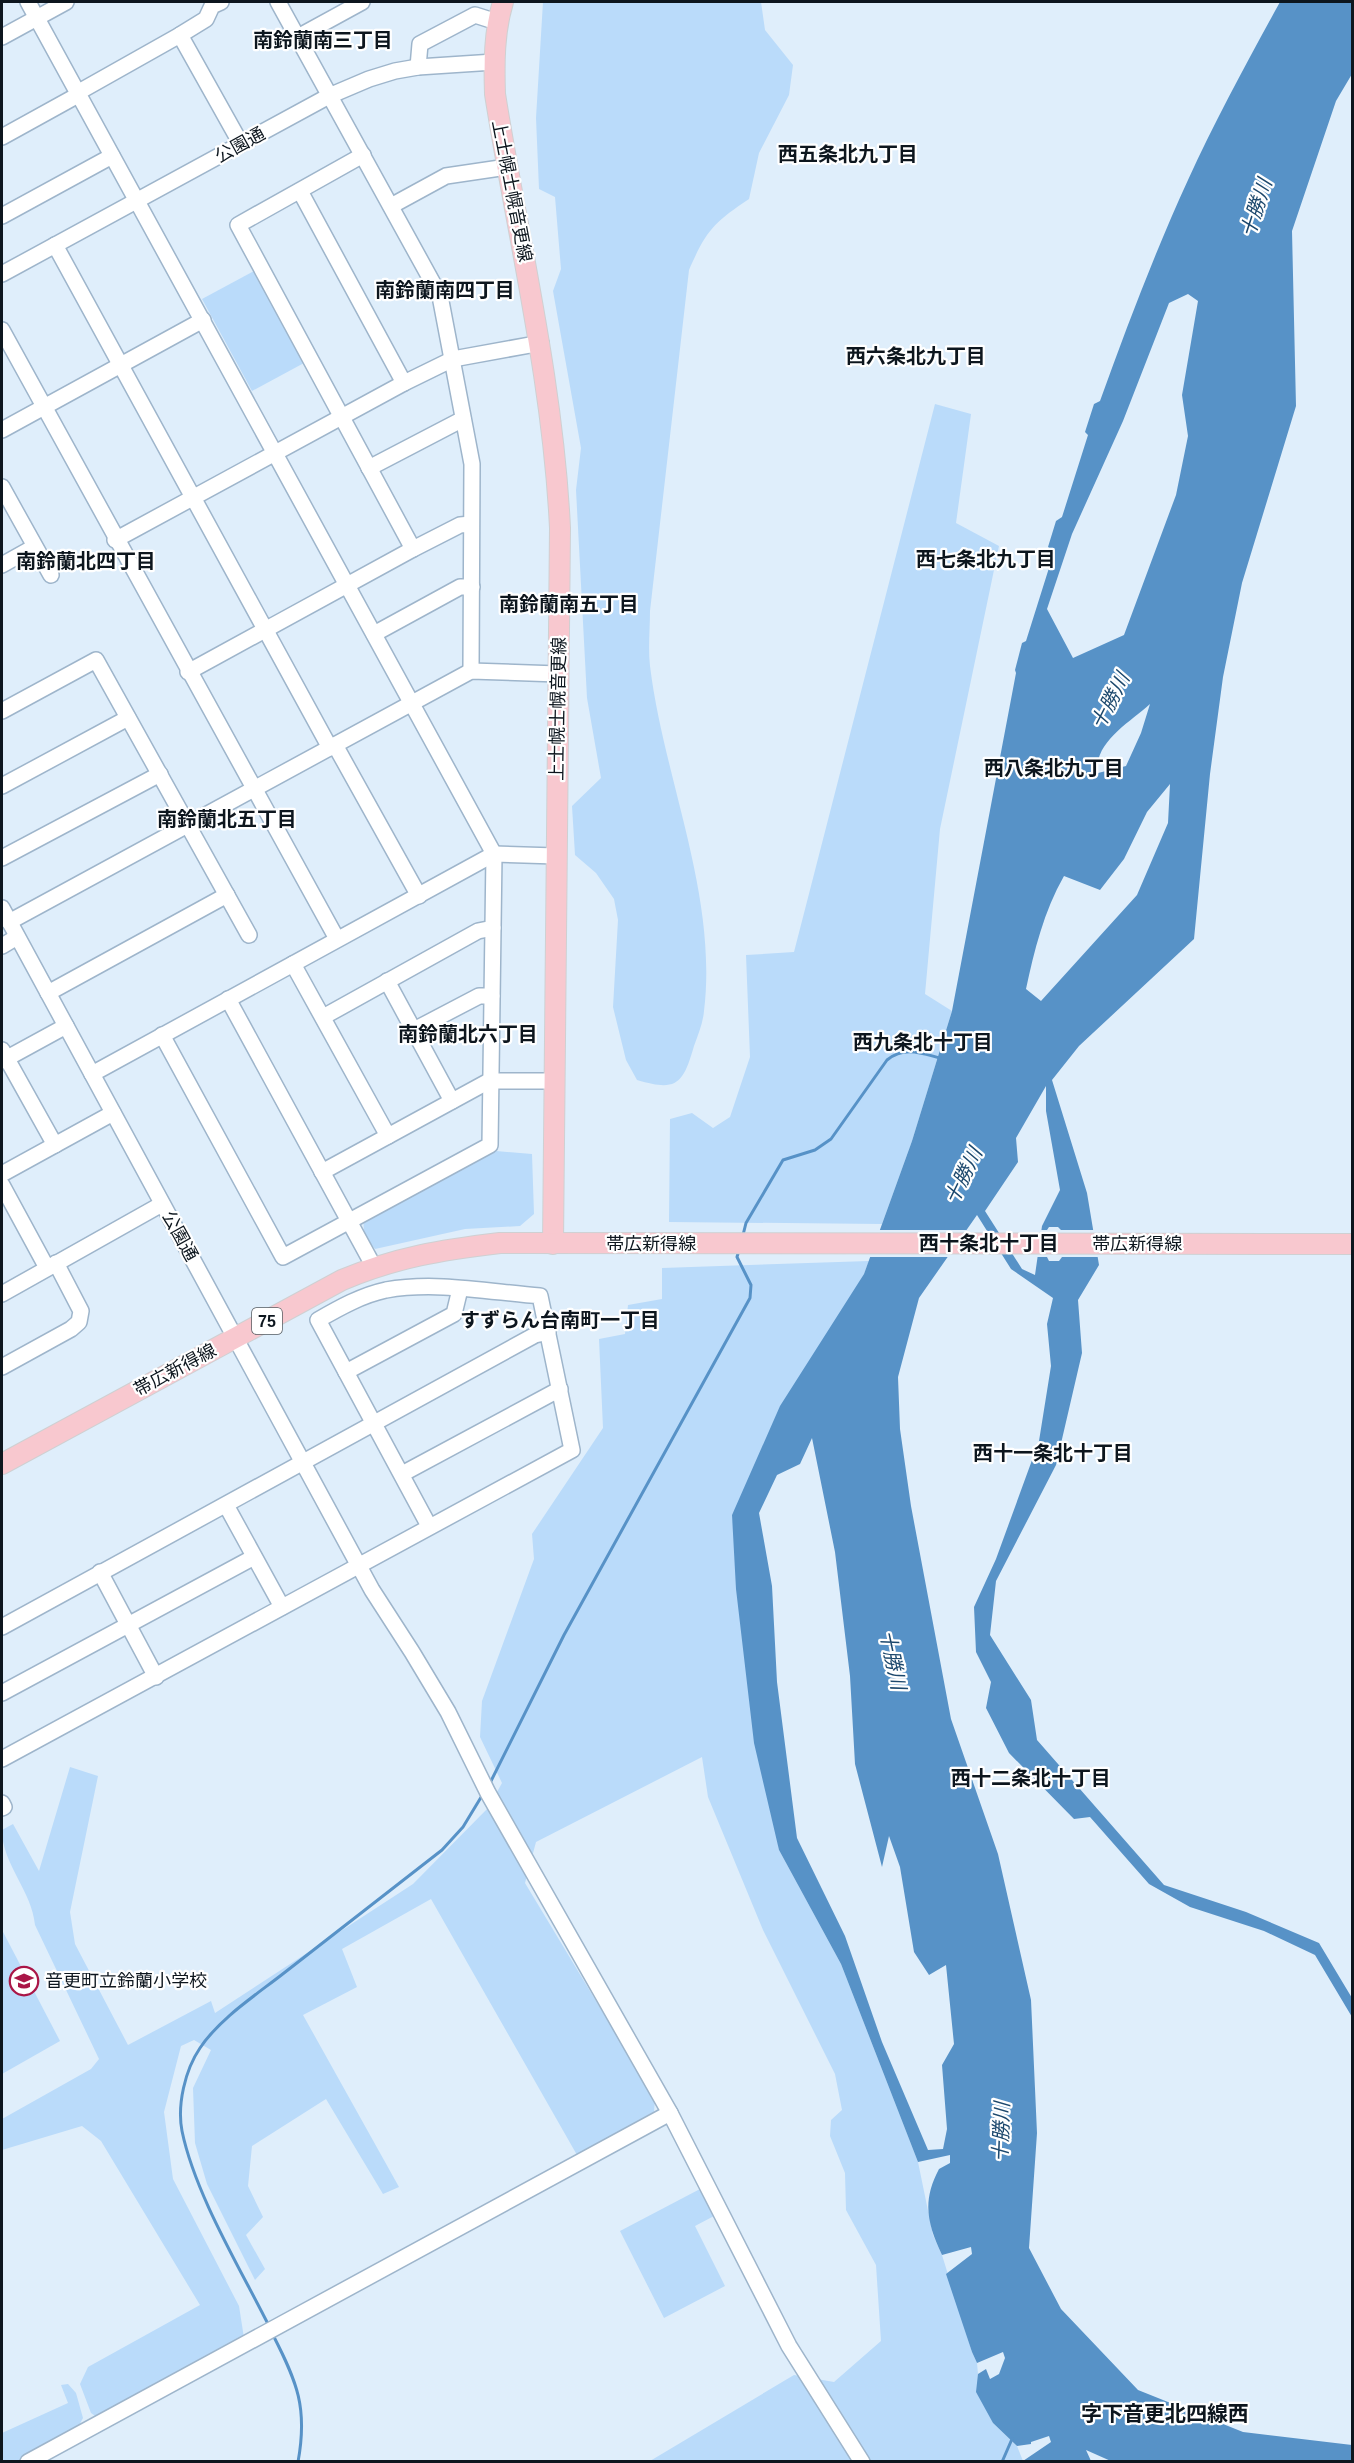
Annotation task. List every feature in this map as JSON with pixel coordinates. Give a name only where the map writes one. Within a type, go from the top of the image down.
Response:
[{"type":"main road","name":"上士幌士幌音更線","points":[[503,2],[497,22],[494,62],[495,94],[541,343],[558,475],[560,528],[553,1244]]},
{"type":"main road","name":"帯広新得線","points":[[2,1464],[342,1280],[374,1267],[433,1251],[500,1243],[1353,1244]]},
{"type":"street","points":[[28,2],[204,320],[494,854],[489,1081],[490,1145],[350,1222],[283,1257],[162,1035]]},
{"type":"street","points":[[2,37],[66,2]]},
{"type":"street","points":[[2,137],[206,19],[212,6],[221,2]]},
{"type":"street","points":[[278,2],[440,296],[472,464],[471,671]]},
{"type":"street","points":[[298,37],[362,2]]},
{"type":"street","points":[[418,67],[420,44],[475,15],[497,22]]},
{"type":"street","points":[[180,35],[241,144]]},
{"type":"street","name":"公園通","points":[[2,274],[329,96],[369,79],[418,67],[494,62]]},
{"type":"street","points":[[363,155],[238,225],[413,549]]},
{"type":"street","points":[[2,216],[112,156]]},
{"type":"street","points":[[391,206],[446,176],[507,168]]},
{"type":"street","points":[[300,191],[404,383]]},
{"type":"street","points":[[55,245],[264,629],[419,896]]},
{"type":"street","points":[[2,430],[204,320]]},
{"type":"street","points":[[2,330],[115,540],[337,939]]},
{"type":"street","points":[[115,540],[404,383],[453,359],[541,343]]},
{"type":"street","points":[[369,468],[463,419]]},
{"type":"street","points":[[2,487],[51,575]]},
{"type":"street","points":[[188,672],[413,549],[460,525],[471,524]]},
{"type":"street","points":[[2,564],[34,547]]},
{"type":"street","points":[[374,634],[460,587],[472,587]]},
{"type":"street","points":[[2,711],[96,660],[249,935]]},
{"type":"street","points":[[5,915],[188,825],[471,671],[558,674]]},
{"type":"street","points":[[2,786],[128,718]]},
{"type":"street","points":[[2,858],[160,774]]},
{"type":"street","points":[[92,1074],[494,854],[556,856]]},
{"type":"street","points":[[48,993],[227,895]]},
{"type":"street","name":"公園通","points":[[5,915],[358,1565],[448,1712],[488,1793],[670,2113],[789,2346],[862,2462]]},
{"type":"street","points":[[322,1017],[477,931],[493,928]]},
{"type":"street","points":[[2,946],[17,937]]},
{"type":"street","points":[[293,963],[387,1136]]},
{"type":"street","points":[[387,981],[452,1101]]},
{"type":"street","points":[[414,1030],[479,996],[492,996]]},
{"type":"street","points":[[228,999],[374,1267]]},
{"type":"street","points":[[55,1145],[3,1056],[66,1026]]},
{"type":"street","points":[[322,1172],[489,1081],[553,1081]]},
{"type":"street","points":[[2,1174],[113,1113]]},
{"type":"street","points":[[2,1185],[81,1311],[79,1322],[71,1329],[2,1367]]},
{"type":"street","points":[[2,1294],[162,1204]]},
{"type":"street","points":[[2,1759],[572,1450],[540,1296],[427,1286],[385,1290],[361,1298],[318,1320],[429,1526]]},
{"type":"street","points":[[346,1372],[454,1314],[460,1289]]},
{"type":"street","points":[[2,1626],[534,1335],[548,1332]]},
{"type":"street","points":[[402,1474],[560,1389]]},
{"type":"street","points":[[226,1505],[282,1608]]},
{"type":"street","points":[[2,1693],[254,1557]]},
{"type":"street","points":[[100,1572],[156,1677]]},
{"type":"street","points":[[2,1803],[4,1807],[2,1808]]},
{"type":"street","points":[[28,2462],[670,2113]]},
{"type":"shaded area","points":[[543,2],[761,2],[765,30],[793,65],[789,95],[759,153],[749,199],[712,229],[700,246],[689,270],[650,611],[649,652],[666,752],[697,881],[706,968],[703,1020],[682,1077],[670,1085],[650,1084],[637,1080],[626,1060],[613,1007],[618,920],[614,899],[596,873],[575,855],[572,806],[601,778],[587,698],[576,490],[581,448],[553,291],[561,269],[555,197],[539,189],[536,118]]},
{"type":"shaded area","points":[[254,271],[304,363],[252,391],[202,299]]},
{"type":"shaded area","points":[[935,404],[971,414],[956,523],[999,546],[940,829],[925,994],[952,1011],[912,1141],[882,1224],[669,1222],[670,1119],[692,1113],[713,1128],[730,1117],[750,1057],[746,955],[794,952]]},
{"type":"shaded area","points":[[496,1151],[532,1154],[534,1214],[520,1226],[465,1229],[375,1249],[372,1246],[364,1232],[364,1220]]},
{"type":"shaded area","points":[[869,1261],[732,1515],[779,1850],[841,1964],[918,2162],[933,2235],[942,2255],[977,2363],[978,2374],[993,2423],[1017,2446],[1023,2461],[650,2461],[794,2375],[834,2382],[881,2341],[876,2265],[846,2210],[845,2173],[830,2136],[831,2120],[842,2110],[835,2074],[763,1930],[708,1797],[702,1757],[536,1842],[525,1883],[655,2099],[654,2112],[577,2155],[431,1899],[342,1949],[357,1987],[303,2015],[399,2187],[383,2194],[326,2099],[252,2146],[248,2186],[263,2217],[246,2235],[265,2269],[255,2280],[207,2184],[195,2143],[193,2088],[211,2050],[194,2040],[181,2046],[164,2112],[173,2179],[239,2306],[244,2338],[98,2418],[91,2413],[80,2384],[88,2367],[200,2305],[101,2141],[82,2126],[2,2150],[2,2119],[91,2069],[99,2059],[35,1925],[29,1901],[7,1854],[2,1830],[13,1824],[39,1871],[70,1767],[98,1776],[70,1912],[75,1944],[128,2045],[211,2001],[215,2013],[413,1884],[488,1808],[502,1783],[480,1737],[482,1701],[534,1559],[532,1534],[603,1428],[599,1339],[625,1334],[628,1305],[662,1299],[662,1268]]},
{"type":"shaded area","points":[[2,1930],[60,2041],[2,2074]]},
{"type":"shaded area","points":[[700,2189],[714,2216],[695,2226],[725,2286],[664,2318],[620,2231]]},
{"type":"shaded area","points":[[68,2384],[76,2393],[83,2418],[76,2431],[18,2461],[2,2461],[2,2433],[68,2403],[61,2385]]},
{"type":"water","name":"十勝川","points":[[1280,2],[1352,2],[1352,74],[1336,101],[1292,231],[1296,406],[1242,583],[1223,677],[1210,774],[1194,939],[1079,1046],[1052,1080],[1087,1193],[1099,1265],[1078,1300],[1082,1353],[1056,1465],[996,1581],[990,1635],[1031,1700],[1037,1740],[1164,1885],[1246,1912],[1319,1943],[1352,1998],[1352,2017],[1315,1955],[1264,1931],[1190,1907],[1149,1884],[1090,1817],[1074,1819],[1009,1753],[986,1708],[991,1682],[976,1652],[974,1607],[996,1559],[1039,1441],[1051,1366],[1047,1324],[1053,1298],[1011,1269],[977,1215],[919,1298],[898,1377],[900,1429],[911,1506],[951,1719],[998,1854],[1031,2000],[1037,2133],[1029,2248],[1061,2309],[1138,2390],[1243,2432],[1352,2445],[1352,2461],[1113,2462],[1086,2450],[1091,2461],[1023,2461],[1051,2442],[1049,2436],[1031,2442],[1031,2444],[1017,2446],[993,2423],[976,2392],[978,2374],[986,2369],[990,2379],[999,2374],[1005,2358],[1003,2352],[977,2363],[946,2274],[972,2254],[971,2247],[942,2255],[930,2222],[928,2212],[930,2191],[939,2169],[950,2163],[950,2155],[918,2162],[841,1964],[779,1850],[754,1743],[736,1589],[732,1515],[780,1406],[864,1274],[912,1141],[952,1011],[1015,670],[1022,643],[1026,641],[1054,552],[1048,547],[1056,521],[1062,517],[1088,435],[1085,432],[1094,404],[1100,401],[1164,234],[1188,180],[1232,90]],"holes":[[[1188,294],[1198,301],[1182,395],[1188,436],[1176,495],[1124,635],[1073,658],[1047,609],[1072,534],[1123,421],[1169,303]],[[1150,704],[1141,733],[1126,766],[1098,773],[1101,752],[1123,726]],[[1170,784],[1168,823],[1137,895],[1041,1001],[1026,989],[1040,931],[1064,876],[1100,890],[1124,859],[1147,812]],[[1046,1086],[1046,1111],[1060,1190],[1042,1226],[1035,1275],[1022,1269],[985,1211],[1018,1162],[1016,1138]],[[812,1438],[835,1552],[850,1676],[855,1764],[882,1867],[889,1836],[900,1867],[914,1952],[929,1975],[946,1965],[954,2044],[942,2065],[947,2129],[943,2149],[928,2150],[882,2042],[845,1936],[797,1838],[777,1682],[772,1586],[759,1513],[777,1475],[800,1464]]]},
{"type":"pier","points":[[1049,1227],[1058,1227],[1061,1230],[1096,1230],[1101,1257],[1062,1257],[1059,1261],[1049,1261],[1047,1257],[1036,1257],[1039,1230],[1047,1230]]},
{"type":"pier","points":[[877,1230],[970,1230],[951,1257],[867,1257]]},
{"type":"waterway","points":[[743,1235],[746,1223],[783,1160],[815,1150],[831,1139],[887,1060],[906,1052],[940,1058]]},
{"type":"waterway","points":[[490,1783],[564,1635],[750,1298],[751,1285],[737,1257],[739,1250]]},
{"type":"waterway","points":[[269,2326],[208,2205],[188,2155],[182,2131],[181,2110],[186,2077],[190,2067],[208,2037],[250,1998],[442,1850],[463,1827],[483,1794]]},
{"type":"waterway","points":[[273,2335],[294,2382],[301,2410],[302,2426],[298,2462]]},
{"type":"waterway","points":[[1002,2462],[1012,2439]]},
{"type":"place","name":"音更町立鈴蘭小学校","points":[[24,1981]]},
{"type":"district","name":"南鈴蘭南三丁目","points":[[323,40]]},
{"type":"district","name":"西五条北九丁目","points":[[848,154]]},
{"type":"district","name":"南鈴蘭南四丁目","points":[[445,290]]},
{"type":"district","name":"西六条北九丁目","points":[[916,356]]},
{"type":"district","name":"西七条北九丁目","points":[[986,559]]},
{"type":"district","name":"南鈴蘭北四丁目","points":[[86,561]]},
{"type":"district","name":"南鈴蘭南五丁目","points":[[569,604]]},
{"type":"district","name":"西八条北九丁目","points":[[1054,768]]},
{"type":"district","name":"南鈴蘭北五丁目","points":[[227,819]]},
{"type":"district","name":"南鈴蘭北六丁目","points":[[468,1034]]},
{"type":"district","name":"西九条北十丁目","points":[[923,1042]]},
{"type":"district","name":"西十条北十丁目","points":[[989,1243]]},
{"type":"district","name":"すずらん台南町一丁目","points":[[560,1320]]},
{"type":"district","name":"西十一条北十丁目","points":[[1053,1453]]},
{"type":"district","name":"西十二条北十丁目","points":[[1031,1778]]},
{"type":"district","name":"字下音更北四線西","points":[[1165,2414]]}]
